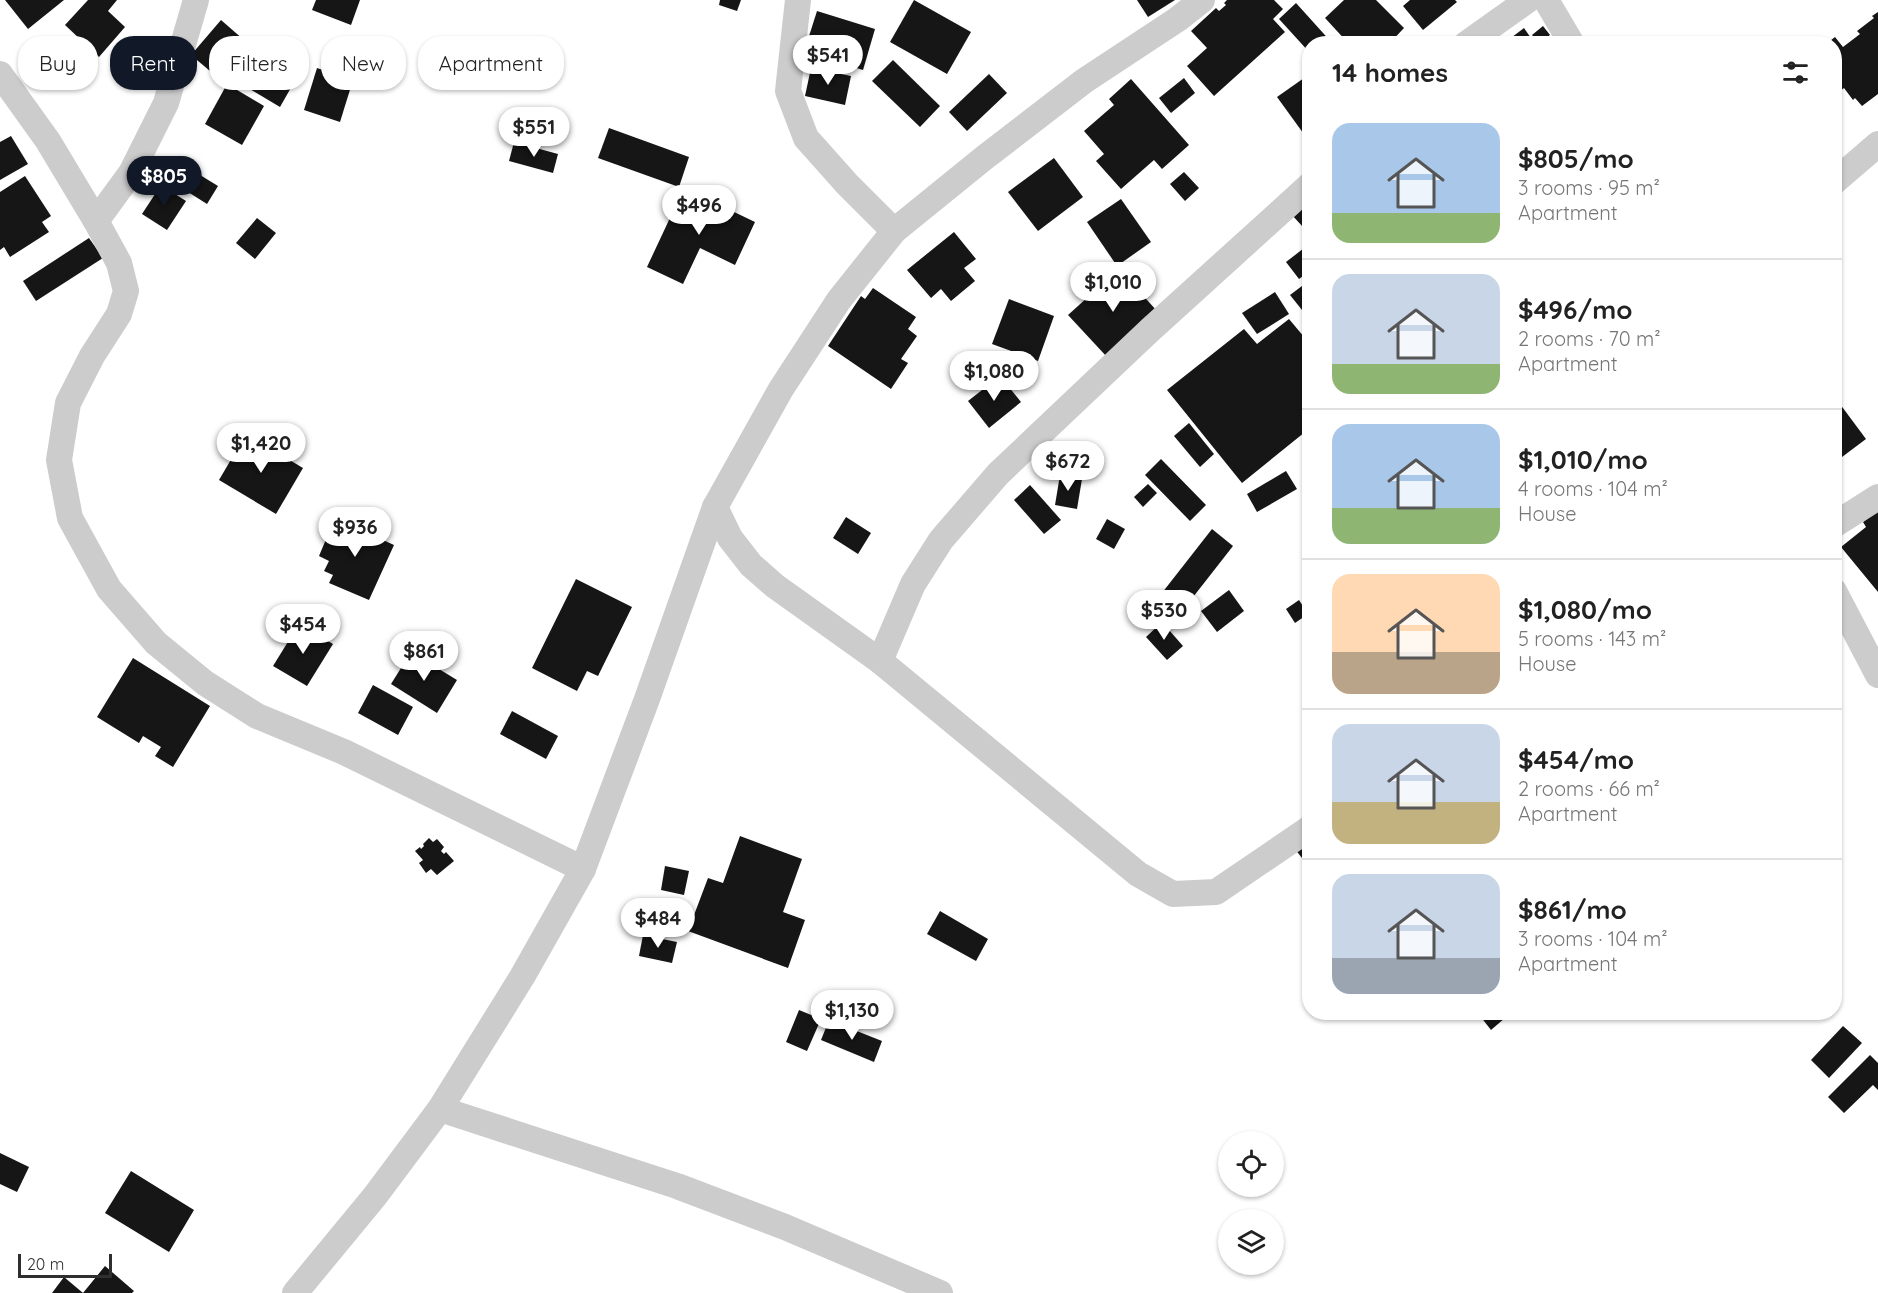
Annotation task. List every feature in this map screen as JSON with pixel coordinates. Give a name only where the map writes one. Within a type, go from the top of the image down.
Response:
[{"type":"street","points":[[96,221],[131,172],[166,103],[196,0]]},
{"type":"street","points":[[798,0],[788,91],[806,138],[847,184],[894,231]]},
{"type":"street","points":[[295,1293],[375,1196],[440,1108],[522,977],[583,869],[643,710],[715,507],[781,389],[839,300],[894,231],[1084,81],[1178,19],[1202,0]]},
{"type":"street","points":[[1477,36],[1528,0]]},
{"type":"street","points":[[1546,0],[1567,36]]},
{"type":"street","points":[[0,74],[48,141],[96,221],[118,263],[126,291],[119,314],[92,356],[68,403],[58,460],[70,518],[109,589],[156,643],[205,683],[257,716],[386,772],[583,869]]},
{"type":"street","points":[[1842,175],[1878,144]]},
{"type":"street","points":[[880,661],[912,584],[941,540],[998,474],[1149,330],[1302,192]]},
{"type":"street","points":[[1842,520],[1878,496]]},
{"type":"street","points":[[715,507],[730,538],[751,565],[775,586],[880,661],[1138,874],[1173,894],[1216,892],[1302,833]]},
{"type":"street","points":[[1842,606],[1878,675]]},
{"type":"street","points":[[440,1108],[677,1186],[785,1227],[940,1293]]},
{"type":"building","points":[[5,0],[64,0],[28,29]]},
{"type":"building","points":[[88,0],[117,0],[108,11],[125,27],[117,36],[110,36],[110,44],[99,57],[98,36],[77,36],[65,25]]},
{"type":"building","points":[[316,0],[360,0],[351,25],[312,10]]},
{"type":"building","points":[[720,0],[741,0],[737,11],[719,5]]},
{"type":"building","points":[[914,0],[971,32],[947,74],[890,42]]},
{"type":"building","points":[[1137,0],[1175,0],[1148,17]]},
{"type":"building","points":[[1227,0],[1274,0],[1283,9],[1273,19],[1285,32],[1214,96],[1187,66],[1207,48],[1191,31],[1216,8],[1219,11],[1226,5],[1224,3]]},
{"type":"building","points":[[1344,0],[1376,0],[1404,28],[1396,36],[1342,36],[1325,18]]},
{"type":"building","points":[[1410,0],[1455,0],[1457,2],[1423,30],[1403,6]]},
{"type":"building","points":[[1296,3],[1326,36],[1302,36],[1302,44],[1279,19]]},
{"type":"building","points":[[817,11],[875,29],[863,70],[804,52]]},
{"type":"building","points":[[1878,12],[1878,94],[1862,106],[1855,98],[1853,100],[1844,88],[1842,90],[1842,46],[1860,34],[1857,31],[1874,18],[1872,16]]},
{"type":"building","points":[[221,20],[239,36],[209,36],[209,70],[197,60],[197,48]]},
{"type":"building","points":[[1543,26],[1550,35],[1533,36]]},
{"type":"building","points":[[1524,28],[1530,36],[1514,36]]},
{"type":"building","points":[[893,60],[940,106],[920,127],[872,81]]},
{"type":"building","points":[[317,68],[321,69],[321,90],[350,90],[340,122],[304,110]]},
{"type":"building","points":[[811,68],[851,76],[845,105],[805,96]]},
{"type":"building","points":[[989,74],[1007,93],[967,131],[949,112]]},
{"type":"building","points":[[1184,78],[1195,93],[1171,113],[1159,98]]},
{"type":"building","points":[[1131,79],[1189,145],[1162,169],[1154,160],[1121,189],[1096,161],[1104,154],[1084,131],[1114,105],[1109,99]]},
{"type":"building","points":[[1302,79],[1302,131],[1277,97]]},
{"type":"building","points":[[224,90],[237,90],[264,106],[242,145],[205,124]]},
{"type":"building","points":[[251,90],[290,90],[280,107]]},
{"type":"building","points":[[609,128],[689,157],[679,187],[598,158]]},
{"type":"building","points":[[11,136],[28,164],[0,180],[0,142]]},
{"type":"building","points":[[514,142],[558,154],[553,173],[509,161]]},
{"type":"building","points":[[1054,158],[1083,197],[1038,231],[1008,192]]},
{"type":"building","points":[[187,167],[218,186],[207,204],[177,185]]},
{"type":"building","points":[[1184,172],[1199,188],[1185,201],[1170,184]]},
{"type":"building","points":[[25,176],[51,216],[42,222],[49,232],[10,257],[4,247],[0,250],[0,192]]},
{"type":"building","points":[[161,185],[186,201],[167,230],[142,214]]},
{"type":"building","points":[[684,188],[755,222],[735,265],[700,248],[683,284],[647,267]]},
{"type":"building","points":[[1121,199],[1151,242],[1117,266],[1087,222]]},
{"type":"building","points":[[1302,207],[1302,226],[1291,214]]},
{"type":"building","points":[[257,218],[276,233],[255,259],[236,243]]},
{"type":"building","points":[[954,232],[976,259],[964,268],[975,281],[951,301],[941,289],[931,298],[907,270]]},
{"type":"building","points":[[89,238],[103,258],[36,301],[23,281]]},
{"type":"building","points":[[1302,250],[1302,277],[1299,279],[1286,262]]},
{"type":"building","points":[[1119,269],[1157,311],[1107,357],[1068,315]]},
{"type":"building","points":[[1302,286],[1302,310],[1290,295]]},
{"type":"building","points":[[873,288],[916,317],[908,329],[917,336],[901,359],[908,363],[891,389],[828,346],[861,296],[865,299]]},
{"type":"building","points":[[1275,292],[1289,314],[1257,334],[1242,313]]},
{"type":"building","points":[[1009,299],[1054,316],[1038,361],[992,344]]},
{"type":"building","points":[[1289,319],[1302,334],[1302,434],[1242,483],[1167,390],[1244,329],[1257,344]]},
{"type":"building","points":[[1000,376],[1021,402],[989,428],[968,401]]},
{"type":"building","points":[[1842,407],[1866,439],[1842,457]]},
{"type":"building","points":[[1189,423],[1214,454],[1200,467],[1174,436]]},
{"type":"building","points":[[246,434],[303,468],[276,514],[219,480]]},
{"type":"building","points":[[1161,459],[1206,505],[1190,521],[1145,475]]},
{"type":"building","points":[[1286,471],[1297,489],[1257,512],[1247,494]]},
{"type":"building","points":[[1060,475],[1082,479],[1077,509],[1055,505]]},
{"type":"building","points":[[1148,484],[1157,493],[1143,507],[1134,497]]},
{"type":"building","points":[[1030,485],[1061,520],[1044,534],[1014,500]]},
{"type":"building","points":[[1878,510],[1878,592],[1842,548],[1866,527],[1863,522]]},
{"type":"building","points":[[846,517],[871,533],[858,554],[833,538]]},
{"type":"building","points":[[335,518],[394,545],[369,600],[329,583],[333,575],[324,571],[329,561],[319,556]]},
{"type":"building","points":[[1107,519],[1125,529],[1114,549],[1096,539]]},
{"type":"building","points":[[1212,529],[1233,546],[1172,624],[1151,607]]},
{"type":"building","points":[[576,579],[632,607],[598,676],[587,671],[577,691],[532,668]]},
{"type":"building","points":[[1229,590],[1244,611],[1217,632],[1201,611]]},
{"type":"building","points":[[1299,600],[1302,605],[1302,618],[1295,623],[1286,609]]},
{"type":"building","points":[[1162,622],[1183,646],[1167,660],[1146,637]]},
{"type":"building","points":[[299,624],[333,644],[307,686],[273,666]]},
{"type":"building","points":[[411,652],[457,680],[437,713],[391,684]]},
{"type":"building","points":[[133,658],[210,706],[173,767],[155,756],[161,747],[143,736],[139,743],[97,717]]},
{"type":"building","points":[[373,685],[413,707],[398,735],[358,713]]},
{"type":"building","points":[[512,711],[558,736],[546,759],[500,734]]},
{"type":"building","points":[[740,836],[802,859],[783,912],[805,920],[788,968],[688,931],[708,878],[723,883]]},
{"type":"building","points":[[429,838],[433,842],[437,839],[444,847],[441,851],[444,854],[446,852],[454,861],[437,875],[431,869],[426,873],[419,863],[423,860],[415,851],[420,847],[421,849]]},
{"type":"building","points":[[1302,842],[1302,858],[1294,848]]},
{"type":"building","points":[[665,866],[689,871],[684,895],[661,890]]},
{"type":"building","points":[[940,911],[988,939],[976,961],[927,934]]},
{"type":"building","points":[[643,935],[677,942],[672,963],[639,956]]},
{"type":"building","points":[[799,1010],[821,1019],[807,1051],[786,1042]]},
{"type":"building","points":[[829,1020],[882,1041],[874,1062],[821,1040]]},
{"type":"building","points":[[1483,1020],[1503,1020],[1491,1030]]},
{"type":"building","points":[[1843,1026],[1862,1043],[1829,1078],[1811,1060]]},
{"type":"building","points":[[1870,1055],[1878,1063],[1878,1090],[1873,1085],[1844,1113],[1828,1097]]},
{"type":"building","points":[[0,1153],[29,1167],[17,1192],[0,1184]]},
{"type":"building","points":[[131,1171],[194,1210],[169,1252],[105,1213]]},
{"type":"building","points":[[105,1266],[134,1291],[132,1293],[83,1293]]},
{"type":"building","points":[[64,1277],[83,1293],[52,1293]]}]
